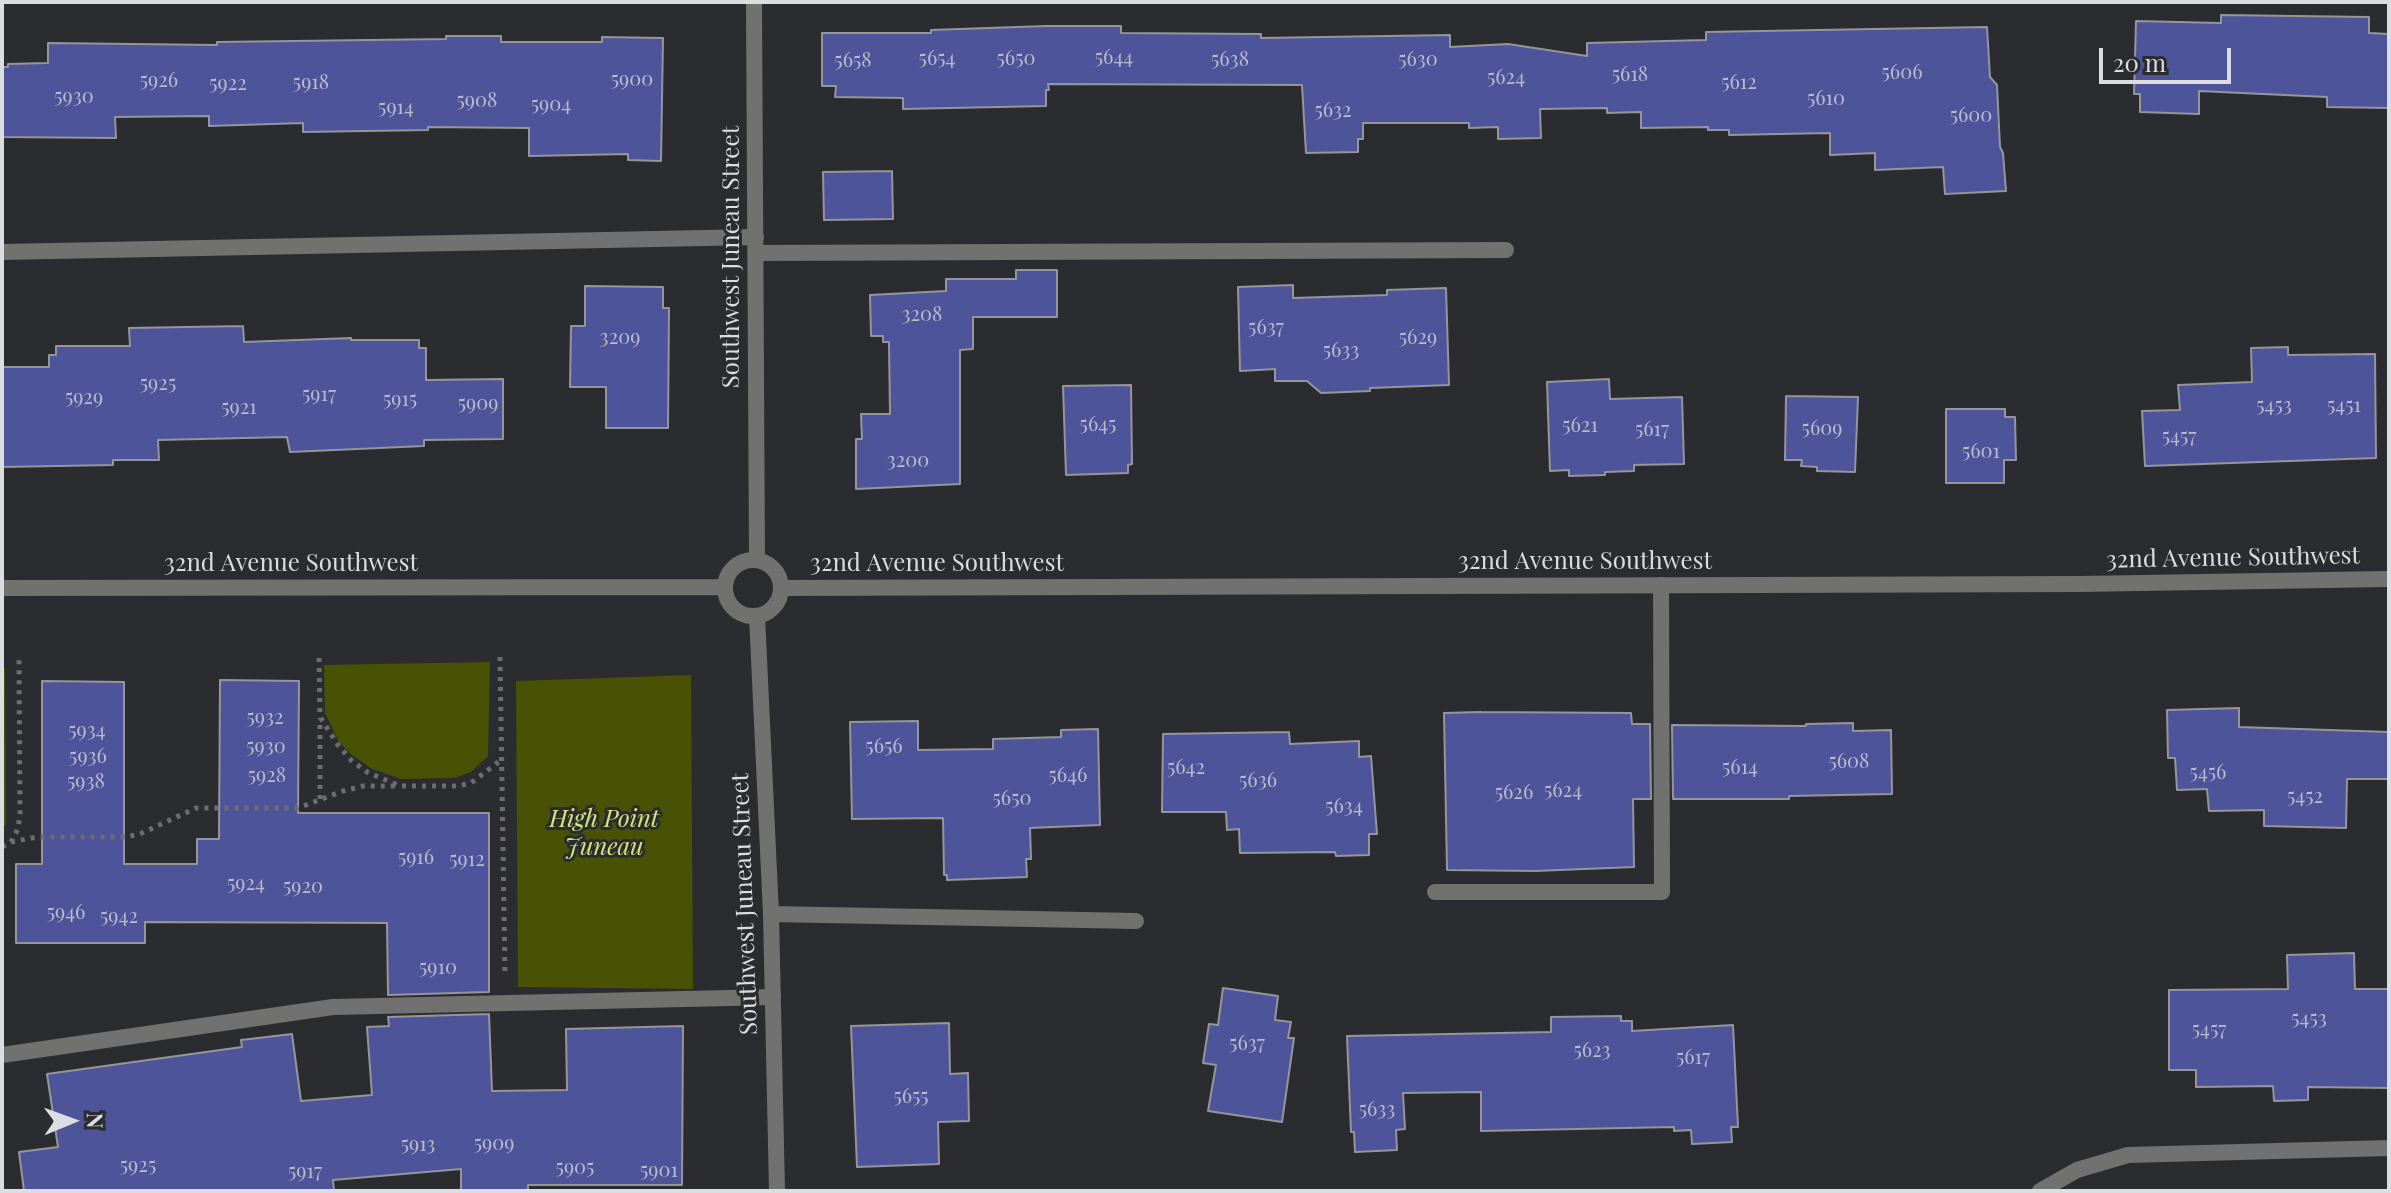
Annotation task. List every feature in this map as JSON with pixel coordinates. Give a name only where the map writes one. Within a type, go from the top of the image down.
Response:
[{"type":"street","name":"Southwest Juneau Street","points":[[754,2],[757,560]]},
{"type":"street","points":[[2,252],[757,245],[1506,250]]},
{"type":"street","points":[[748,560],[757,560],[774,569],[781,588],[777,602],[771,609],[757,616],[746,615],[731,606],[725,587],[731,570],[748,560]]},
{"type":"street","name":"32nd Avenue Southwest","points":[[781,588],[2091,584],[2389,579]]},
{"type":"street","points":[[1435,892],[1662,892],[1661,585]]},
{"type":"street","name":"32nd Avenue Southwest","points":[[2,588],[725,587]]},
{"type":"street","name":"Southwest Juneau Street","points":[[757,616],[771,914],[777,1191]]},
{"type":"street","points":[[771,914],[1136,921]]},
{"type":"street","points":[[2,1055],[333,1007],[773,997]]},
{"type":"street","points":[[2040,1191],[2077,1170],[2128,1155],[2389,1148]]},
{"type":"path","points":[[500,657],[505,987]]},
{"type":"path","points":[[319,658],[320,799]]},
{"type":"path","points":[[11,842],[18,829],[20,814],[19,660]]},
{"type":"path","points":[[320,717],[352,761],[367,772],[400,786]]},
{"type":"path","points":[[2,847],[37,837],[126,837],[140,834],[196,808],[298,808],[363,786],[471,783],[502,759]]},
{"type":"green space","points":[[490,662],[488,756],[471,772],[454,778],[401,779],[372,769],[339,742],[325,713],[324,665]]},
{"type":"green space","points":[[2,668],[5,668],[6,825],[2,828]]},
{"type":"green space","name":"High Point Juneau","points":[[691,675],[693,989],[518,987],[516,681]]},
{"type":"building","points":[[2221,15],[2369,17],[2369,33],[2389,34],[2389,108],[2327,107],[2327,97],[2199,91],[2199,114],[2140,112],[2140,94],[2134,94],[2136,21],[2221,23]]},
{"type":"building","points":[[1121,26],[1121,33],[1261,34],[1261,38],[1450,35],[1450,47],[1508,44],[1587,56],[1587,43],[1706,40],[1706,32],[1987,27],[1990,77],[1997,85],[2006,191],[1945,194],[1943,167],[1875,170],[1875,153],[1830,155],[1830,133],[1729,135],[1729,130],[1708,130],[1708,127],[1641,128],[1641,112],[1607,113],[1607,108],[1540,109],[1541,138],[1498,139],[1498,127],[1469,128],[1469,123],[1363,123],[1363,139],[1358,139],[1358,152],[1306,153],[1302,85],[1048,84],[1046,106],[903,109],[903,98],[835,97],[836,86],[822,86],[822,33],[931,33],[931,30]]},
{"type":"building","points":[[446,36],[501,36],[501,42],[602,42],[602,37],[663,38],[661,161],[628,160],[628,154],[529,156],[529,128],[428,127],[428,130],[303,132],[303,123],[209,126],[209,116],[115,117],[116,138],[2,137],[2,67],[8,67],[8,64],[48,63],[48,43],[217,45],[217,42],[446,39]]},
{"type":"building","points":[[892,171],[893,219],[824,220],[823,172]]},
{"type":"building","points":[[1016,270],[1057,270],[1057,317],[973,317],[973,349],[960,350],[960,484],[856,489],[856,439],[862,439],[861,414],[890,414],[889,342],[883,342],[883,336],[871,336],[870,295],[946,291],[946,279],[1016,279]]},
{"type":"building","points":[[1293,285],[1293,298],[1387,295],[1387,290],[1446,288],[1449,385],[1321,393],[1307,381],[1275,381],[1275,369],[1240,371],[1238,287]]},
{"type":"building","points":[[585,286],[663,287],[663,308],[669,308],[668,428],[606,428],[606,387],[570,387],[571,326],[585,326]]},
{"type":"building","points":[[243,326],[244,342],[351,338],[419,340],[419,348],[426,348],[426,380],[503,379],[503,439],[424,440],[424,446],[290,452],[287,437],[158,440],[159,460],[113,460],[113,465],[2,467],[2,367],[49,367],[49,355],[56,355],[56,346],[130,346],[129,328]]},
{"type":"building","points":[[2288,347],[2288,355],[2375,354],[2376,458],[2145,466],[2142,411],[2180,410],[2178,385],[2252,382],[2251,348]]},
{"type":"building","points":[[1609,379],[1610,399],[1682,397],[1684,464],[1634,465],[1634,471],[1605,472],[1605,475],[1569,476],[1569,470],[1550,471],[1547,382]]},
{"type":"building","points":[[1131,385],[1132,464],[1128,465],[1128,473],[1066,475],[1063,386]]},
{"type":"building","points":[[1786,396],[1858,397],[1855,472],[1817,471],[1817,467],[1801,466],[1802,460],[1785,460]]},
{"type":"building","points":[[1946,409],[2005,409],[2005,417],[2015,417],[2016,460],[2004,460],[2004,483],[1946,483]]},
{"type":"building","points":[[220,680],[299,681],[298,813],[489,813],[489,992],[388,995],[387,923],[145,922],[145,943],[16,943],[16,864],[42,864],[42,681],[124,682],[124,864],[197,864],[197,839],[219,839]]},
{"type":"building","points":[[2239,708],[2239,727],[2389,732],[2389,779],[2347,779],[2346,828],[2264,826],[2264,810],[2209,811],[2207,789],[2177,790],[2175,758],[2168,758],[2167,710]]},
{"type":"building","points":[[1444,713],[1631,713],[1632,724],[1650,724],[1651,799],[1633,799],[1634,867],[1535,871],[1447,870]]},
{"type":"building","points":[[918,721],[918,750],[993,749],[993,739],[1061,737],[1061,730],[1098,729],[1100,825],[1030,828],[1031,859],[1026,859],[1027,877],[947,880],[947,875],[944,875],[943,818],[852,819],[850,722]]},
{"type":"building","points":[[1853,723],[1853,731],[1891,730],[1892,794],[1789,796],[1789,799],[1673,799],[1672,725],[1806,726]]},
{"type":"building","points":[[1289,732],[1290,744],[1359,741],[1359,757],[1371,756],[1377,834],[1369,834],[1369,855],[1336,856],[1335,852],[1240,853],[1239,829],[1227,830],[1226,812],[1162,812],[1163,734]]},
{"type":"building","points":[[2354,953],[2355,989],[2389,989],[2389,1088],[2308,1087],[2308,1100],[2274,1101],[2273,1086],[2196,1087],[2196,1070],[2169,1070],[2169,990],[2288,989],[2287,955]]},
{"type":"building","points":[[1223,988],[1278,996],[1275,1020],[1291,1022],[1288,1038],[1294,1038],[1282,1122],[1208,1111],[1216,1065],[1203,1063],[1209,1024],[1218,1025]]},
{"type":"building","points":[[489,1014],[492,1091],[567,1090],[566,1029],[683,1026],[682,1185],[528,1185],[528,1191],[461,1191],[461,1169],[333,1180],[334,1191],[24,1191],[19,1152],[58,1147],[47,1074],[242,1047],[241,1040],[292,1034],[301,1101],[372,1095],[367,1027],[389,1026],[388,1017]]},
{"type":"building","points":[[1621,1016],[1621,1021],[1632,1021],[1632,1031],[1733,1025],[1738,1127],[1731,1127],[1732,1142],[1692,1144],[1691,1130],[1674,1131],[1674,1127],[1481,1131],[1481,1092],[1403,1093],[1405,1129],[1396,1130],[1397,1150],[1355,1152],[1354,1132],[1351,1132],[1347,1036],[1551,1032],[1551,1017]]},
{"type":"building","points":[[949,1023],[950,1074],[968,1073],[969,1121],[938,1122],[939,1164],[857,1167],[851,1026]]}]
